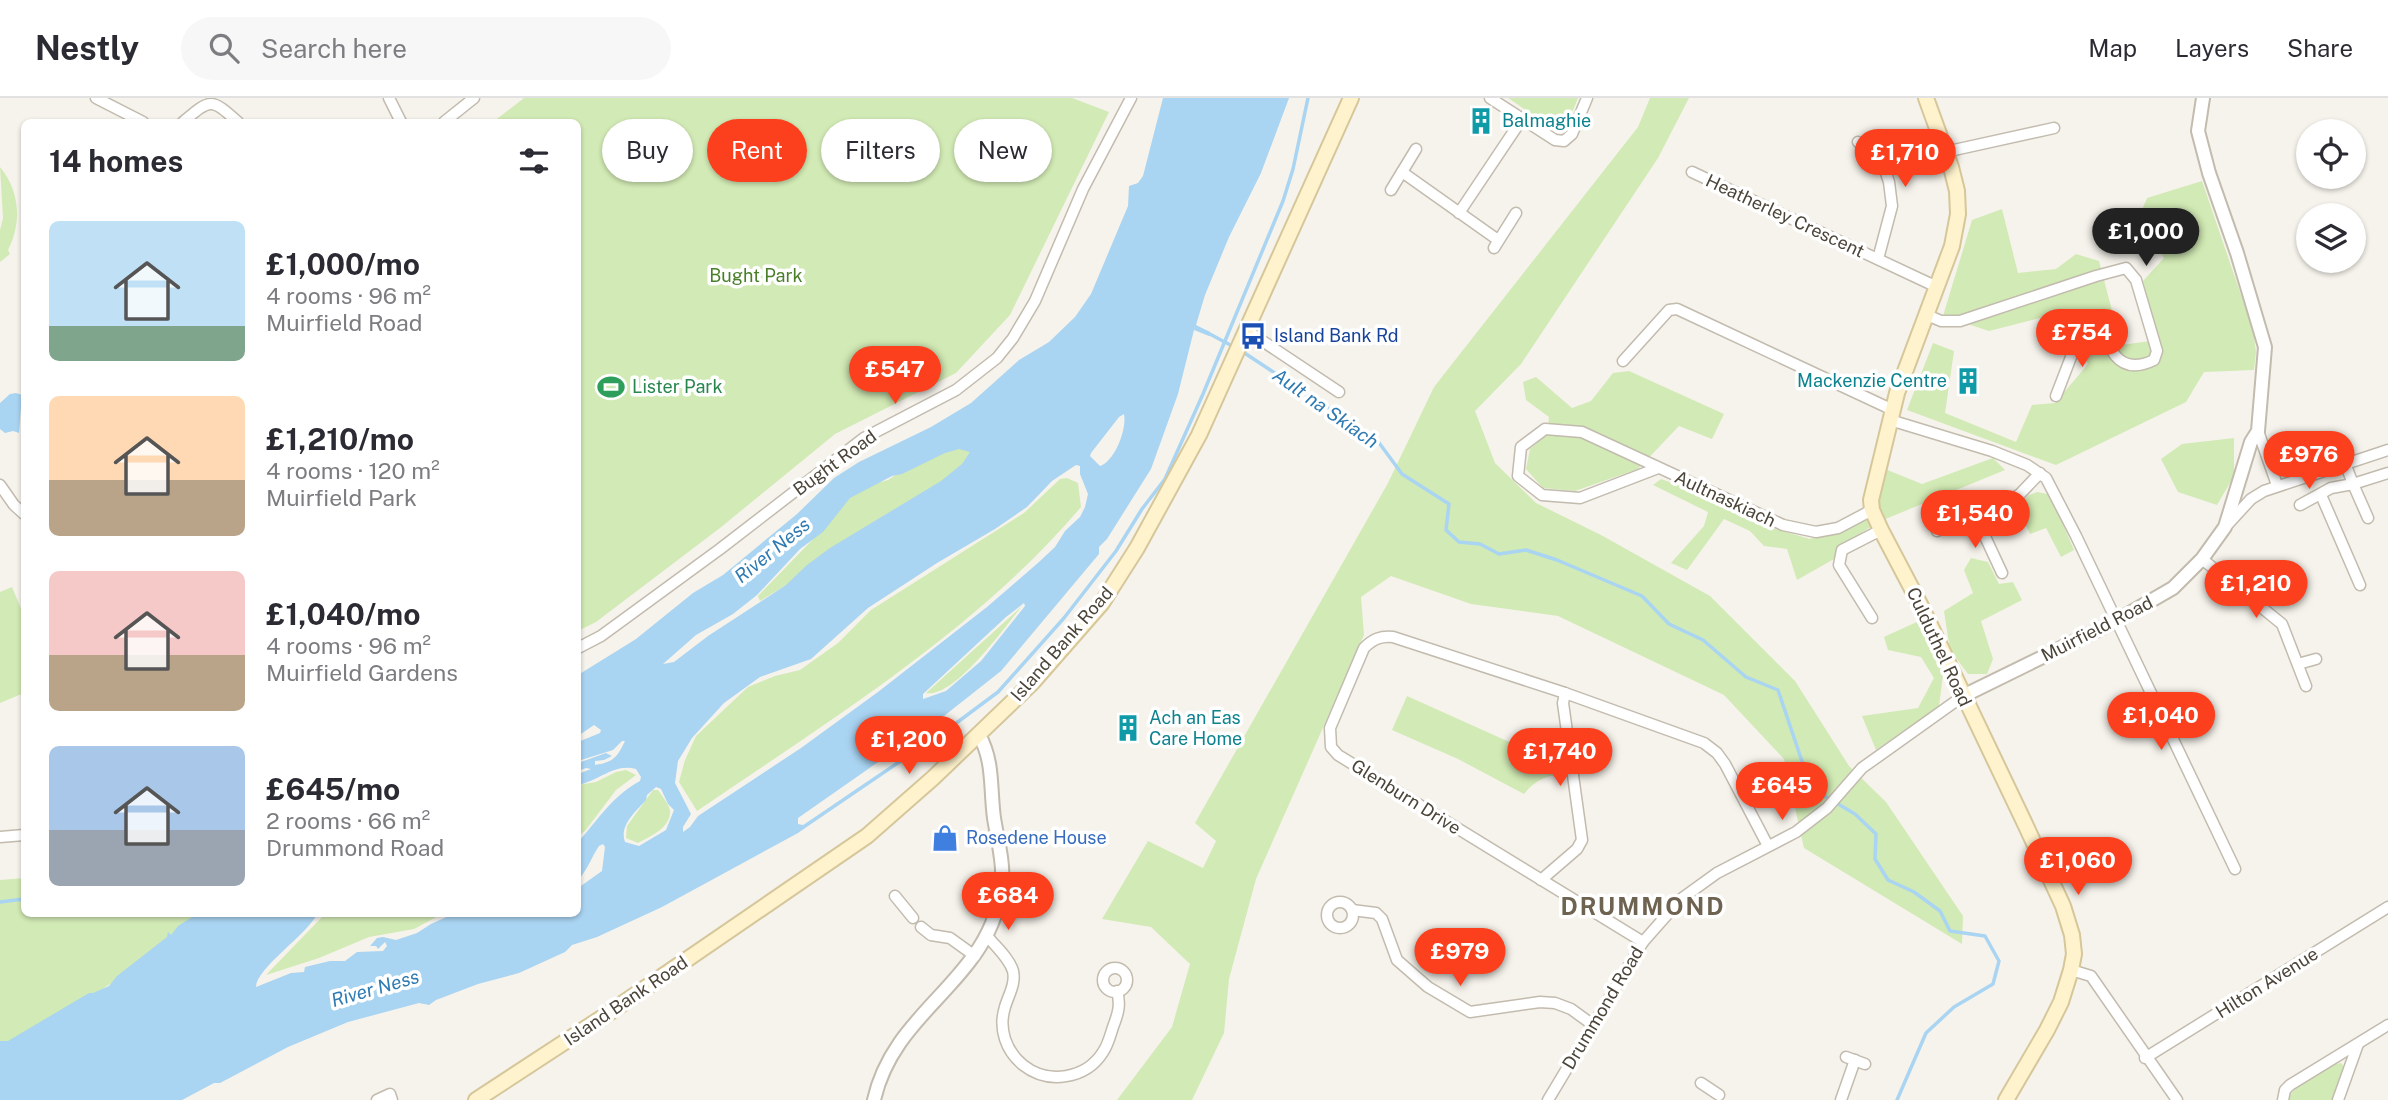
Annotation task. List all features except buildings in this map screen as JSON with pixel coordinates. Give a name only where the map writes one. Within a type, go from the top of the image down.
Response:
[{"type":"main road","name":"Island Bank Road","points":[[476,1100],[603,1017],[867,836],[1032,683],[1102,603],[1138,548],[1199,435],[1351,98]]},
{"type":"main road","points":[[1872,510],[1873,488],[1891,415],[1951,246],[1958,214],[1957,191],[1926,98]]},
{"type":"main road","name":"Culduthel Road","points":[[1872,510],[1923,610],[2063,906],[2074,945],[2071,970],[2061,1002],[2006,1100]]},
{"type":"street","points":[[96,98],[137,119]]},
{"type":"street","points":[[389,98],[400,119]]},
{"type":"street","points":[[448,119],[472,98]]},
{"type":"street","points":[[1490,98],[1555,140],[1564,141],[1572,134],[1587,98]]},
{"type":"street","name":"Muirfield Road","points":[[1963,696],[2116,621],[2173,588],[2202,559],[2225,527],[2251,442],[2258,431],[2265,347],[2238,253],[2209,173],[2199,131],[2202,98]]},
{"type":"street","points":[[186,119],[205,101],[211,99],[220,102],[235,119]]},
{"type":"street","name":"Bught Road","points":[[581,646],[623,621],[864,438],[956,390],[997,358],[1013,338],[1035,301],[1083,189],[1131,99]]},
{"type":"street","points":[[1459,213],[1522,119]]},
{"type":"street","points":[[1945,152],[2054,128]]},
{"type":"street","name":"Heatherley Crescent","points":[[1858,142],[1880,155],[1889,182],[1892,206],[1878,259]]},
{"type":"street","points":[[1391,190],[1416,149]]},
{"type":"street","points":[[1402,172],[1459,213],[1496,244],[1516,212]]},
{"type":"street","name":"Heatherley Crescent","points":[[1692,172],[1937,287]]},
{"type":"street","points":[[1927,315],[1941,321],[1960,321],[2126,268],[2136,280],[2157,351],[2154,360],[2131,366],[2112,353],[2107,346],[2099,316]]},
{"type":"street","points":[[1623,361],[1669,310],[1676,309],[1891,415],[1992,451],[2027,465],[2039,473],[2052,487],[2235,869]]},
{"type":"street","points":[[2056,396],[2076,344],[2084,339],[2104,335]]},
{"type":"street","points":[[1241,342],[1339,392]]},
{"type":"street","name":"Aultnaskiach","points":[[1658,468],[1580,498],[1542,495],[1518,476],[1521,447],[1545,429],[1582,432],[1783,525],[1816,532],[1838,528],[1872,510]]},
{"type":"street","points":[[2258,431],[2277,485]]},
{"type":"street","points":[[2225,527],[2251,499],[2277,485],[2388,450]]},
{"type":"street","points":[[2345,463],[2368,518]]},
{"type":"street","points":[[1937,531],[2010,500],[2020,494],[2039,473]]},
{"type":"street","points":[[2300,505],[2331,488],[2388,473]]},
{"type":"street","points":[[0,485],[21,511]]},
{"type":"street","points":[[2320,495],[2360,585]]},
{"type":"street","points":[[1975,515],[2002,573]]},
{"type":"street","points":[[1872,618],[1839,565],[1842,550],[1881,530]]},
{"type":"street","points":[[2202,559],[2283,624],[2306,686]]},
{"type":"street","name":"Glenburn Drive","points":[[1643,942],[1338,755],[1331,747],[1330,728],[1364,648],[1372,640],[1393,636],[1704,743],[1717,753],[1725,764],[1768,846]]},
{"type":"street","points":[[2298,664],[2316,659]]},
{"type":"street","points":[[1541,880],[1577,849],[1582,840],[1563,703],[1565,693]]},
{"type":"street","name":"Drummond Road","points":[[1548,1100],[1643,942],[1681,899],[1732,864],[1796,832],[1827,808],[1862,768],[1963,696]]},
{"type":"street","points":[[874,1100],[877,1085],[901,1039],[975,956],[988,937],[996,916],[1003,878],[988,754],[979,735]]},
{"type":"street","points":[[0,837],[21,835]]},
{"type":"street","points":[[895,896],[913,918]]},
{"type":"street","name":"Hilton Avenue","points":[[2146,1058],[2388,907]]},
{"type":"street","points":[[1352,910],[1376,914],[1382,919],[1397,960],[1428,987],[1470,1012],[1540,1002],[1555,1003],[1572,1009],[1593,1025]]},
{"type":"street","points":[[921,927],[931,936],[950,938],[975,956]]},
{"type":"street","points":[[988,937],[1013,971],[1013,985],[1003,1016],[1006,1044],[1011,1054],[1024,1066],[1040,1075],[1071,1076],[1082,1072],[1098,1059],[1105,1050],[1120,1009],[1118,991]]},
{"type":"street","points":[[2071,970],[2091,976],[2176,1100]]},
{"type":"street","points":[[2283,1100],[2285,1090],[2290,1085],[2388,1025]]},
{"type":"street","points":[[2338,1100],[2358,1044]]},
{"type":"street","points":[[1840,1100],[1855,1060]]},
{"type":"street","points":[[1702,1100],[1705,1086],[1719,1095]]},
{"type":"street","points":[[377,1100],[390,1094],[392,1100]]},
{"type":"green space","name":"Bught Park","points":[[524,98],[1072,98],[1109,112],[1010,315],[956,373],[835,434],[720,528],[596,622],[581,630],[581,119],[497,119]]},
{"type":"green space","points":[[1508,98],[1578,98],[1567,125],[1562,128],[1548,125]]},
{"type":"green space","points":[[1650,98],[1689,98],[1658,158],[1521,364],[1475,411],[1495,463],[1536,503],[1601,535],[1710,596],[1795,681],[1849,766],[1886,802],[1963,916],[1962,944],[1804,848],[1784,759],[1724,695],[1558,616],[1471,604],[1391,576],[1361,597],[1364,635],[1256,879],[1229,979],[1224,1033],[1192,1100],[1117,1100],[1172,1027],[1190,964],[1151,927],[1102,919],[1148,841],[1203,868],[1216,841],[1195,823],[1388,483],[1434,387],[1638,127]]},
{"type":"green space","points":[[0,167],[12,186],[17,218],[8,250],[10,254],[0,262],[0,230],[3,218]]},
{"type":"green space","points":[[2202,181],[2253,330],[2256,352],[2254,370],[2204,372],[2186,402],[2056,465],[1907,410],[1933,343],[1954,351],[1945,413],[2016,442],[2032,405],[2055,403],[2088,364],[2067,311],[1989,331],[1943,316],[1972,220],[2002,209],[2018,273],[2056,269],[2076,254],[2099,261],[2121,345],[2158,340],[2143,281],[2164,258],[2139,217],[2147,198]]},
{"type":"green space","points":[[1629,371],[1724,414],[1712,439],[1679,426],[1638,469],[1575,491],[1543,488],[1526,469],[1530,449],[1547,435],[1549,417],[1526,400],[1523,382],[1536,377],[1572,408],[1591,401],[1613,373]]},
{"type":"green space","points":[[2234,438],[2234,476],[2217,505],[2178,492],[2161,459],[2182,444]]},
{"type":"green space","points":[[962,444],[973,452],[963,472],[909,510],[760,601],[758,596],[820,532],[836,505],[861,487],[888,480],[903,470]]},
{"type":"green space","points":[[1993,458],[2005,470],[1883,520],[1877,493],[1885,469],[1922,484]]},
{"type":"green space","points":[[1067,478],[1078,483],[1081,507],[996,593],[900,671],[697,811],[679,782],[685,760],[696,736],[748,687],[800,670],[838,643],[871,610],[1024,513],[1060,479]]},
{"type":"green space","points":[[1661,479],[1692,490],[1769,527],[1810,539],[1866,519],[1872,526],[1839,547],[1834,559],[1797,580],[1787,549],[1764,546],[1750,531],[1724,519],[1687,570],[1671,563],[1704,526],[1708,512],[1653,485]]},
{"type":"green space","points":[[2037,492],[2047,494],[2053,501],[2074,550],[2061,557],[2046,528],[2030,534],[2017,507],[2029,495]]},
{"type":"green space","points":[[1971,558],[1988,562],[1999,584],[2013,582],[2022,600],[1981,621],[1993,659],[1987,674],[1968,674],[1950,650],[1944,611],[1973,593],[1964,570]]},
{"type":"green space","points":[[12,587],[21,609],[21,694],[0,703],[0,592]]},
{"type":"green space","points":[[1022,606],[964,674],[937,692],[926,693]]},
{"type":"green space","points":[[1921,620],[1943,675],[1939,706],[1876,750],[1862,716],[1918,708],[1934,678],[1921,657],[1888,650],[1884,637]]},
{"type":"green space","points":[[1407,696],[1516,745],[1565,739],[1569,773],[1544,778],[1524,794],[1458,759],[1392,730]]},
{"type":"green space","points":[[626,770],[636,775],[616,790],[581,834],[581,784],[596,782]]},
{"type":"green space","points":[[653,790],[658,790],[667,803],[669,817],[663,827],[638,843],[626,838],[627,826]]},
{"type":"green space","points":[[21,878],[21,917],[193,917],[113,982],[46,1027],[0,1045],[0,880]]},
{"type":"green space","points":[[322,917],[436,917],[414,929],[369,937],[319,958],[266,975]]},
{"type":"green space","points":[[2341,1063],[2344,1071],[2333,1100],[2288,1100],[2296,1088]]},
{"type":"water","name":"River Ness","points":[[1163,98],[1289,98],[1261,173],[1229,237],[1205,295],[1196,325],[1210,332],[1209,336],[1194,330],[1178,394],[1151,469],[1107,539],[1099,547],[1099,554],[1001,671],[944,716],[798,818],[798,824],[805,828],[798,833],[662,907],[597,937],[572,945],[565,952],[519,973],[478,984],[429,1005],[419,1003],[348,1022],[288,1047],[182,1100],[0,1100],[0,1041],[8,1041],[89,993],[109,986],[117,976],[167,937],[168,932],[171,935],[178,926],[192,917],[315,917],[264,970],[256,987],[291,973],[304,972],[305,967],[330,961],[345,961],[357,952],[383,951],[387,946],[385,942],[378,949],[376,946],[370,946],[377,938],[396,940],[417,933],[446,917],[581,917],[581,886],[602,871],[605,847],[603,844],[599,846],[581,876],[581,838],[613,801],[640,781],[641,777],[636,769],[621,768],[581,784],[581,773],[591,769],[581,770],[581,762],[606,753],[612,756],[595,761],[595,765],[610,761],[625,741],[613,750],[581,760],[581,741],[600,733],[601,730],[594,725],[581,734],[581,673],[636,639],[693,593],[723,575],[797,514],[834,478],[971,403],[1019,360],[1049,342],[1075,317],[1091,294],[1128,206],[1129,186],[1138,183],[1143,176]],"holes":[[[1124,414],[1124,428],[1119,444],[1110,458],[1100,466],[1090,456],[1091,453]],[[959,449],[970,452],[962,464],[941,481],[830,548],[786,585],[708,636],[674,662],[663,664],[696,635],[733,614],[757,595],[800,549],[823,532],[850,498],[892,476]],[[1076,465],[1080,466],[1080,474],[1088,494],[1085,507],[1055,547],[1039,562],[987,607],[878,692],[801,748],[698,816],[683,832],[691,814],[675,783],[678,761],[692,738],[724,703],[760,677],[811,659],[868,608],[995,529],[1027,507],[1052,481]],[[1024,603],[1025,606],[981,661],[946,691],[923,699],[923,694]],[[656,787],[661,789],[674,810],[666,830],[639,846],[625,842],[626,825],[647,795]]]},
{"type":"water","points":[[10,394],[21,395],[19,433],[5,433],[0,429],[0,403]]},
{"type":"waterway","points":[[802,828],[998,692],[1064,618],[1116,551],[1142,509],[1165,479],[1203,394],[1283,201],[1293,169],[1308,98]]},
{"type":"waterway","name":"Ault na Skiach","points":[[1206,332],[1236,348]]},
{"type":"waterway","name":"Ault na Skiach","points":[[1243,352],[1377,440],[1402,474],[1449,504],[1446,530],[1459,542],[1480,544],[1499,554],[1526,550],[1557,560],[1642,596],[1669,624],[1703,640],[1746,677],[1778,690],[1811,788],[1855,814],[1876,834],[1875,859],[1888,880],[1914,892],[1940,911],[1950,931],[1985,936],[1999,961],[1993,984],[1954,1007],[1926,1033],[1897,1100]]},
{"type":"waterway","points":[[0,902],[21,899]]},
{"type":"place","name":"Balmaghie","points":[[1481,121]]},
{"type":"place","name":"Island Bank Rd","points":[[1253,336]]},
{"type":"place","name":"Mackenzie Centre","points":[[1968,381]]},
{"type":"place","name":"Lister Park","points":[[611,387]]},
{"type":"place","name":"Ach an Eas Care Home","points":[[1128,728]]},
{"type":"place","name":"Rosedene House","points":[[945,838]]},
{"type":"district","name":"DRUMMOND","points":[[1643,907]]}]
